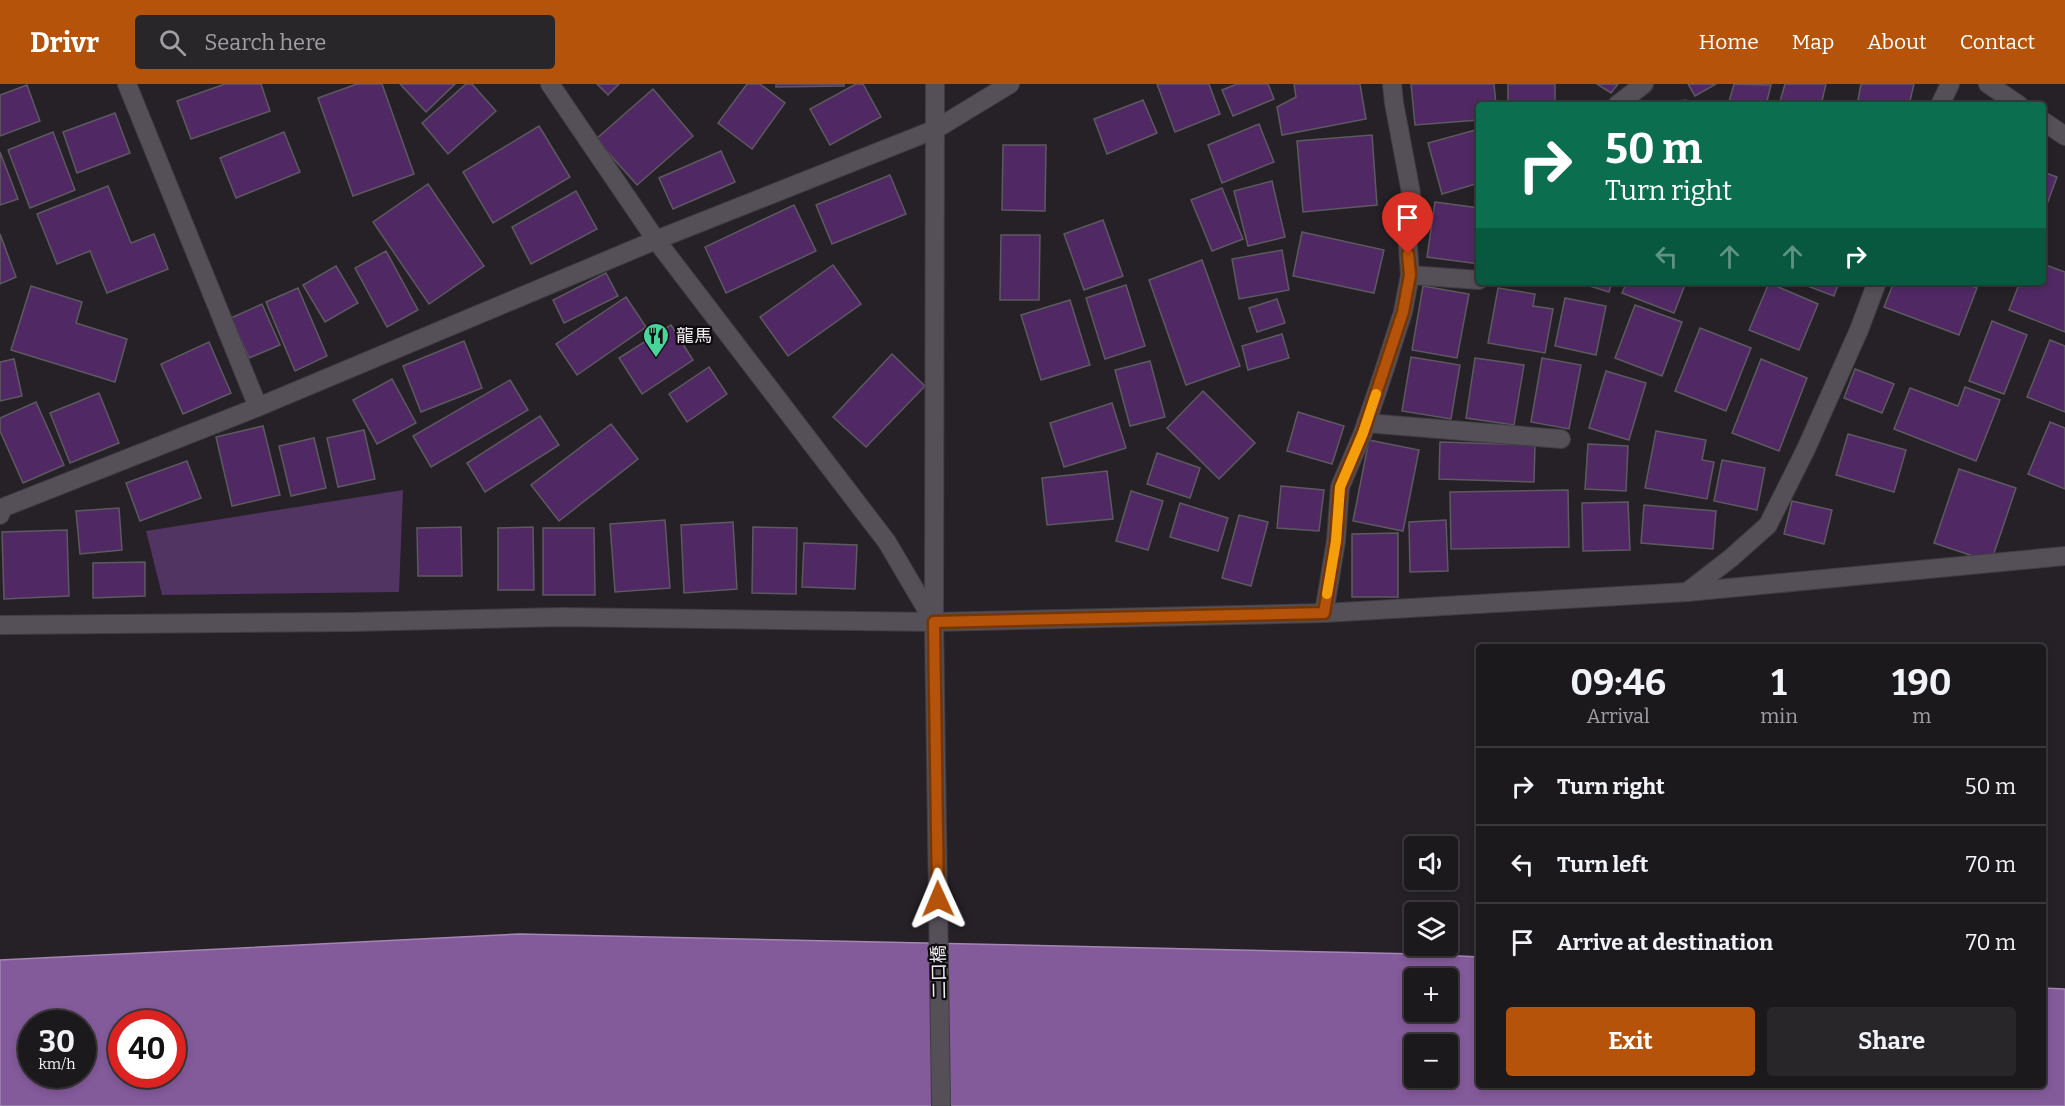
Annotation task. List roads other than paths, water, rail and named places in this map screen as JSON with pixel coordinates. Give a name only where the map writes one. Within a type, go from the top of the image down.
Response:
[{"type":"street","points":[[127,84],[258,407]]},
{"type":"street","points":[[550,84],[656,240],[887,542],[934,622]]},
{"type":"street","name":"二口橋","points":[[935,84],[934,622],[941,1106]]},
{"type":"street","points":[[1,509],[258,407],[656,240],[936,129],[1010,84]]},
{"type":"street","points":[[1324,613],[1336,541],[1340,487],[1366,423],[1403,312],[1410,275],[1407,233],[1411,194],[1392,84]]},
{"type":"street","points":[[1621,102],[1644,84]]},
{"type":"street","points":[[1941,102],[1950,84]]},
{"type":"street","points":[[1988,84],[2015,102]]},
{"type":"street","points":[[2046,123],[2065,136]]},
{"type":"street","points":[[1410,275],[1476,280]]},
{"type":"street","points":[[1687,592],[1731,558],[1768,525],[1806,449],[1854,341],[1876,285]]},
{"type":"street","points":[[1366,423],[1561,439]]},
{"type":"street","points":[[0,625],[353,622],[562,617],[934,622],[1324,613],[1687,592],[2065,556]]},
{"type":"place","name":"龍馬","points":[[656,359]]}]
